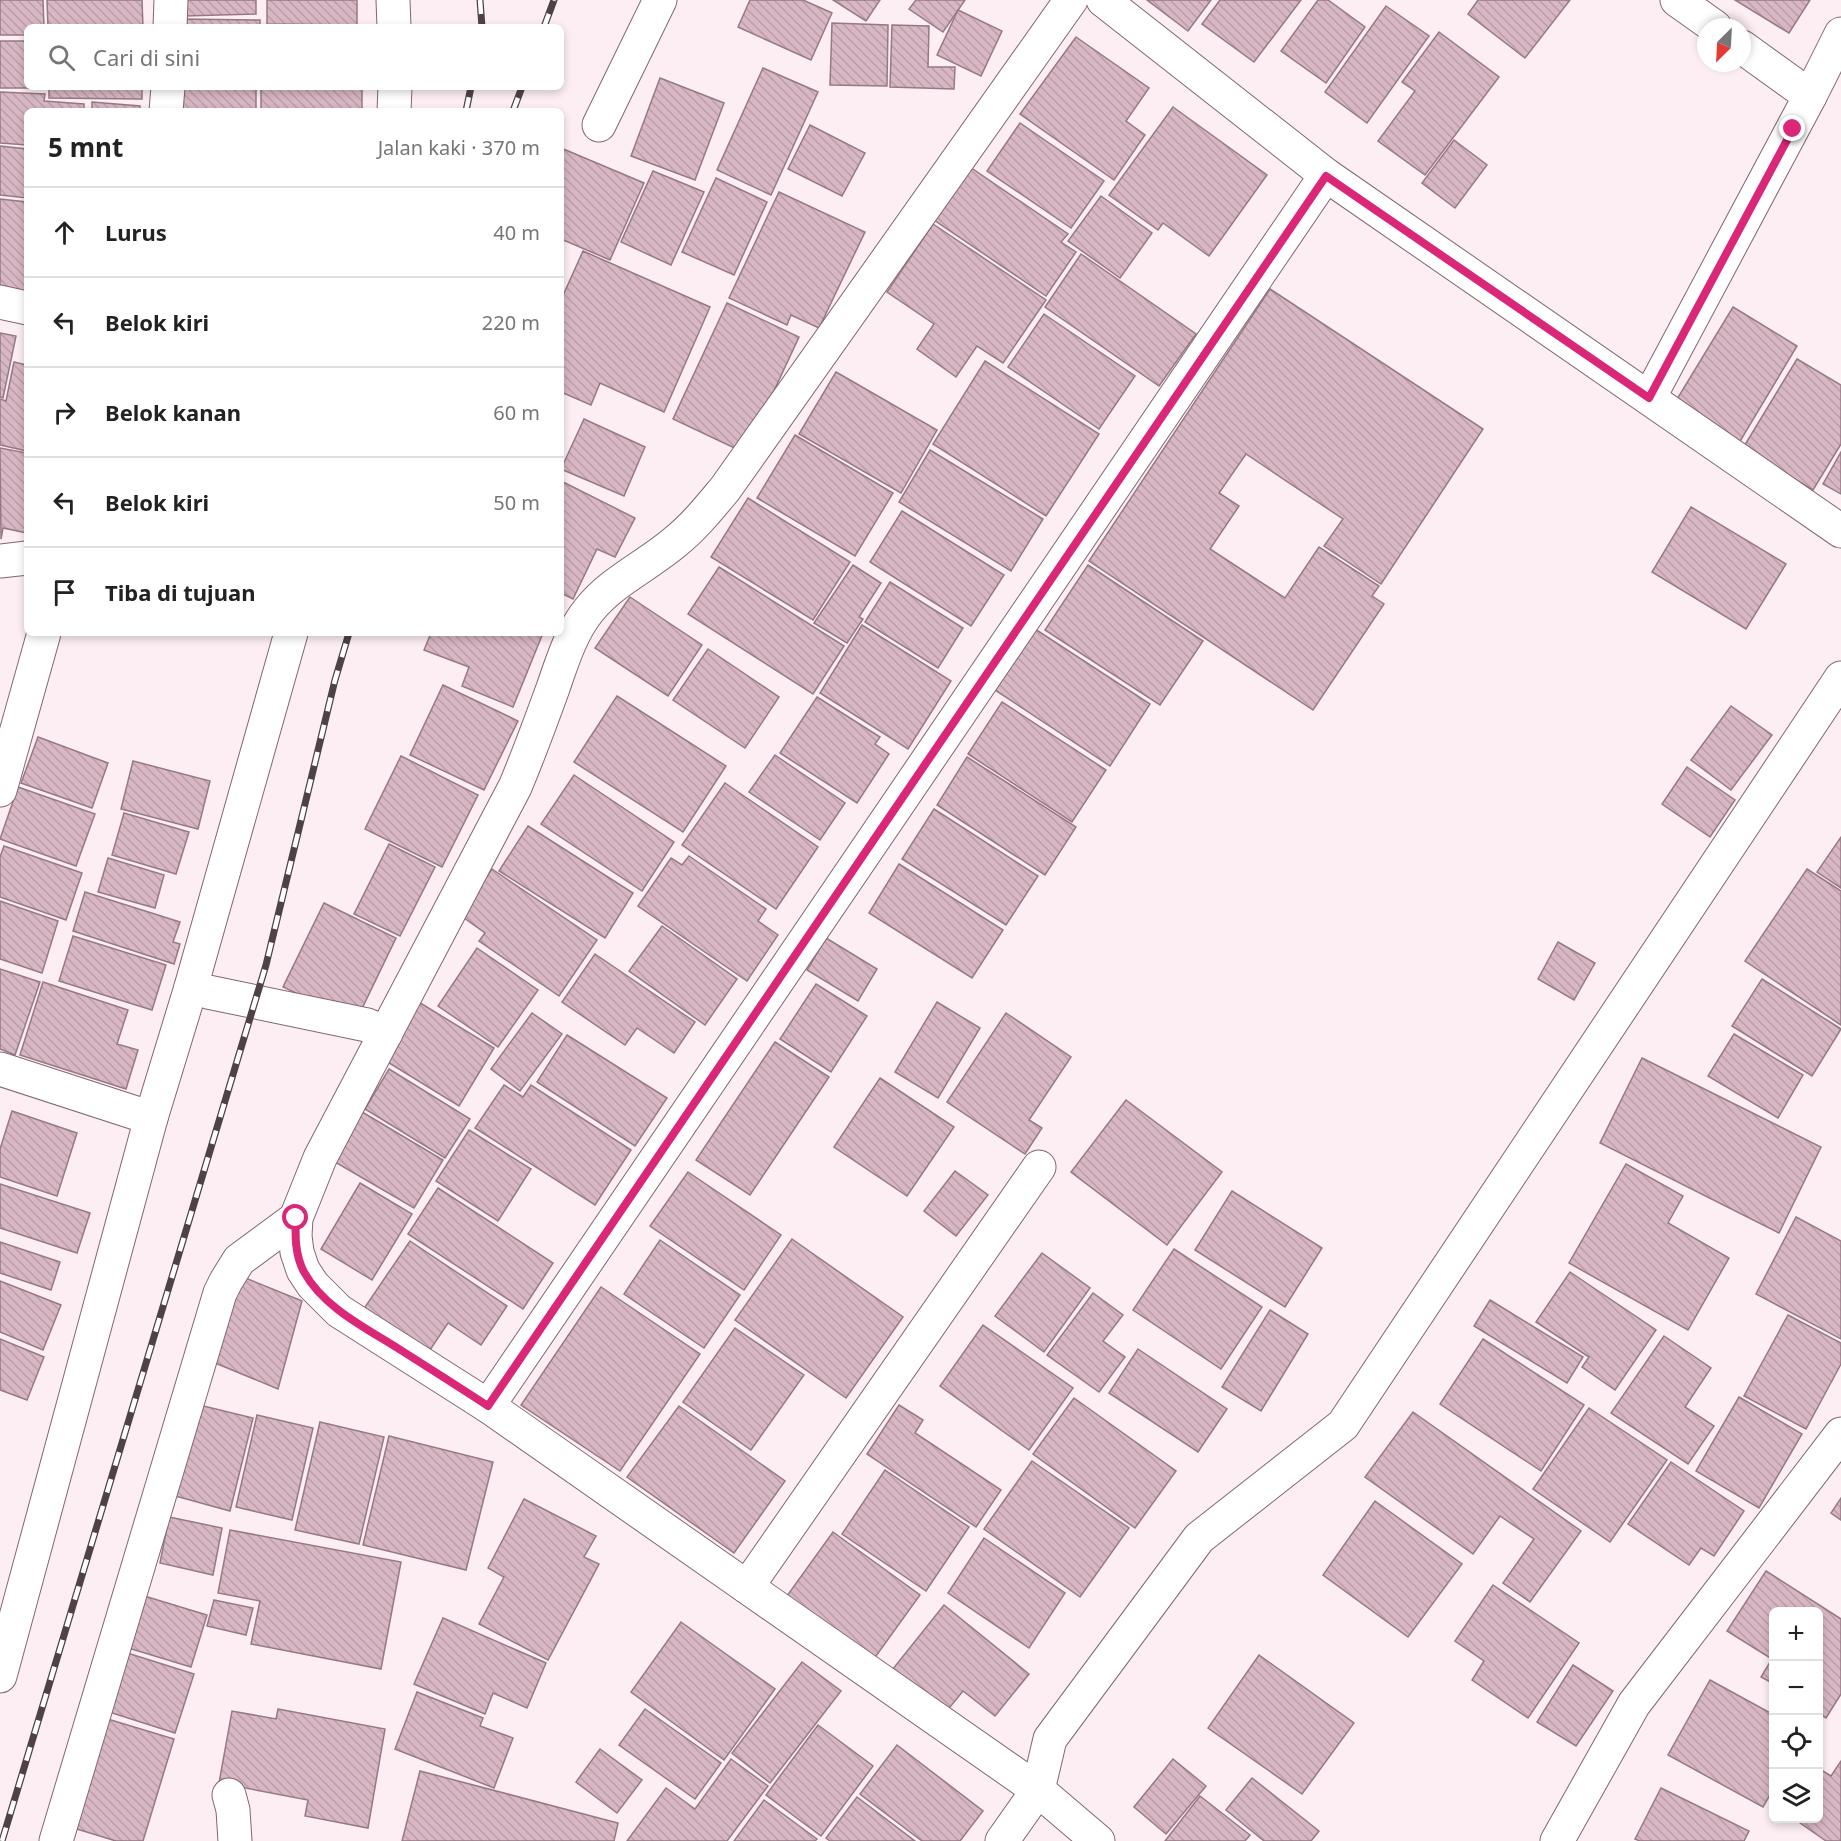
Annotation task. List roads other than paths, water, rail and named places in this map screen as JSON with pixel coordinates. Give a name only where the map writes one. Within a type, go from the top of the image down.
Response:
[{"type":"street","points":[[170,24],[171,0]]},
{"type":"street","points":[[393,0],[394,24]]},
{"type":"street","points":[[598,125],[660,0]]},
{"type":"street","points":[[1071,0],[725,489],[675,543],[599,598],[581,621],[567,649],[515,787],[320,1158],[296,1218],[295,1236],[303,1270],[313,1285],[339,1311],[488,1406],[1038,1790],[1098,1841]]},
{"type":"street","points":[[1103,0],[1326,176],[1841,531]]},
{"type":"street","points":[[1677,0],[1702,18]]},
{"type":"street","points":[[1649,398],[1841,34]]},
{"type":"street","points":[[1751,53],[1810,96]]},
{"type":"street","points":[[166,108],[168,90]]},
{"type":"street","points":[[394,108],[395,90]]},
{"type":"street","points":[[488,1406],[1326,176]]},
{"type":"street","points":[[0,302],[24,307]]},
{"type":"street","points":[[0,561],[24,558]]},
{"type":"street","points":[[0,790],[43,636]]},
{"type":"street","points":[[0,1676],[151,1118],[191,987],[290,636]]},
{"type":"street","points":[[1002,1841],[1038,1790],[1050,1739],[1199,1538],[1343,1425],[1841,678]]},
{"type":"street","points":[[191,987],[367,1025],[386,1033]]},
{"type":"street","points":[[0,1069],[151,1118]]},
{"type":"street","points":[[747,1587],[1039,1167]]},
{"type":"street","points":[[56,1841],[220,1293],[239,1260],[296,1218]]},
{"type":"street","points":[[1557,1841],[1634,1704],[1841,1434]]},
{"type":"street","points":[[228,1795],[235,1841]]},
{"type":"railway","points":[[480,0],[482,24]]},
{"type":"railway","points":[[545,24],[554,0]]},
{"type":"railway","points":[[467,108],[470,90]]},
{"type":"railway","points":[[514,108],[521,90]]},
{"type":"railway","points":[[2,1841],[266,965],[335,680],[348,636]]}]
